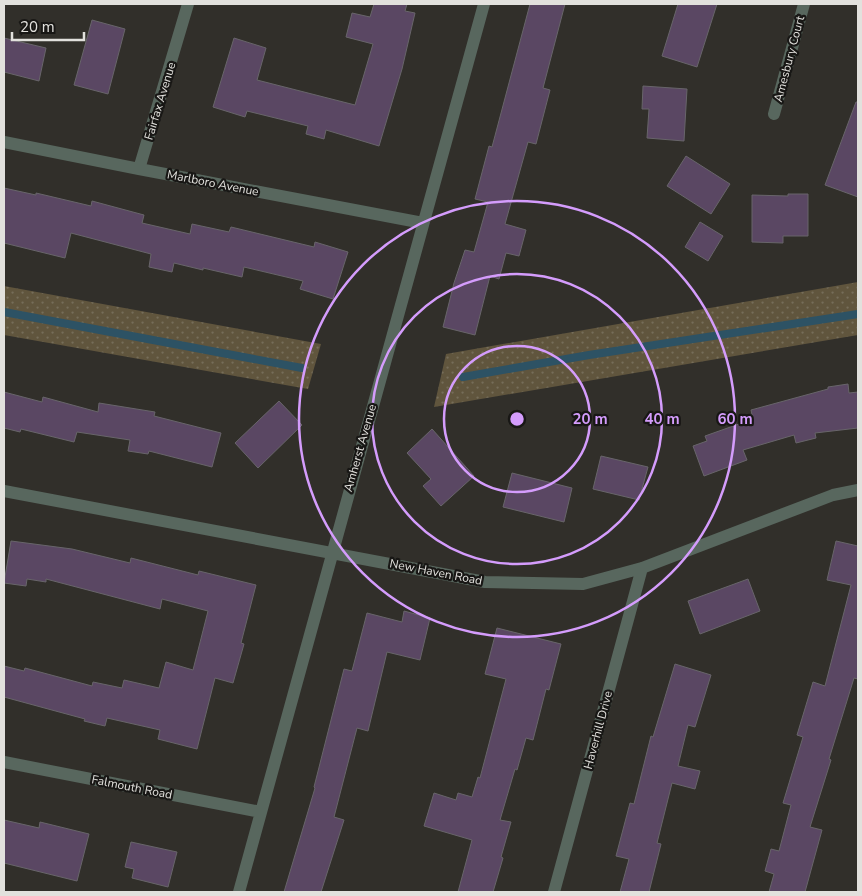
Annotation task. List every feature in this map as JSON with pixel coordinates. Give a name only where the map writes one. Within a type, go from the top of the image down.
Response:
[{"type":"street","name":"Fairfax Avenue","points":[[139,170],[188,4]]},
{"type":"street","name":"Amherst Avenue","points":[[239,892],[331,552],[484,4]]},
{"type":"street","name":"Amesbury Court","points":[[774,114],[804,4]]},
{"type":"street","name":"Marlboro Avenue","points":[[4,142],[139,170],[423,223]]},
{"type":"street","name":"New Haven Road","points":[[4,491],[485,582],[583,584],[642,568],[833,495],[858,490]]},
{"type":"street","name":"Haverhill Drive","points":[[554,892],[642,568]]},
{"type":"street","name":"Falmouth Road","points":[[4,762],[261,812]]},
{"type":"shaded area","points":[[858,282],[858,335],[434,407],[446,354]]},
{"type":"shaded area","points":[[4,286],[321,344],[308,389],[4,335]]},
{"type":"building","points":[[374,4],[407,4],[405,11],[415,13],[402,69],[379,146],[326,130],[324,139],[306,134],[308,126],[247,111],[245,117],[213,107],[234,38],[266,48],[257,80],[355,105],[373,44],[346,37],[352,13],[370,17]]},
{"type":"building","points":[[530,4],[565,4],[543,88],[550,90],[536,144],[528,142],[505,224],[526,230],[519,256],[506,253],[499,279],[490,276],[475,335],[443,327],[454,283],[465,250],[474,252],[488,202],[475,199],[489,146],[492,147]]},
{"type":"building","points":[[678,4],[717,4],[697,67],[662,56]]},
{"type":"building","points":[[92,20],[125,29],[108,94],[74,85]]},
{"type":"building","points":[[4,38],[46,48],[39,81],[4,72]]},
{"type":"building","points":[[643,86],[687,89],[684,141],[647,138],[649,109],[642,109]]},
{"type":"building","points":[[856,102],[858,102],[858,197],[825,185]]},
{"type":"building","points":[[686,156],[730,184],[711,214],[667,186]]},
{"type":"building","points":[[4,188],[36,195],[36,193],[91,206],[92,201],[144,215],[142,223],[190,234],[192,224],[229,232],[231,227],[314,247],[315,242],[348,252],[333,299],[300,289],[303,281],[244,267],[242,277],[174,263],[172,272],[149,267],[151,254],[71,233],[65,258],[4,243]]},
{"type":"building","points":[[788,194],[808,194],[808,236],[783,236],[783,243],[752,242],[752,195],[788,196]]},
{"type":"building","points":[[700,222],[723,236],[708,261],[685,247]]},
{"type":"building","points":[[848,384],[849,393],[858,392],[858,428],[815,433],[816,438],[796,443],[794,435],[743,450],[747,460],[704,476],[693,446],[707,441],[705,436],[753,419],[751,410],[828,389],[828,387]]},
{"type":"building","points":[[4,392],[42,402],[43,397],[98,412],[99,403],[155,412],[154,416],[221,433],[212,467],[149,451],[148,454],[128,451],[130,440],[77,432],[74,442],[21,429],[20,432],[4,428]]},
{"type":"building","points":[[279,401],[302,425],[258,468],[235,443]]},
{"type":"building","points":[[432,429],[474,476],[441,506],[423,486],[431,479],[407,453]]},
{"type":"building","points":[[601,456],[648,467],[639,500],[593,489]]},
{"type":"building","points":[[512,473],[572,488],[564,522],[503,507]]},
{"type":"building","points":[[11,541],[72,549],[130,563],[131,558],[198,575],[199,571],[256,585],[241,643],[244,644],[233,683],[215,678],[197,749],[158,739],[160,730],[107,718],[105,726],[4,697],[4,666],[24,671],[25,668],[92,686],[93,682],[122,688],[124,680],[159,688],[166,662],[193,670],[208,611],[162,599],[160,609],[46,579],[46,582],[27,579],[26,586],[4,583]]},
{"type":"building","points":[[836,541],[858,546],[858,679],[854,678],[810,827],[822,830],[805,892],[769,892],[774,874],[765,871],[771,849],[779,851],[791,805],[783,803],[803,737],[797,735],[813,682],[825,686],[851,585],[827,580]]},
{"type":"building","points":[[748,579],[760,611],[700,634],[688,601]]},
{"type":"building","points":[[404,611],[430,618],[420,660],[387,652],[368,731],[357,728],[334,817],[344,820],[321,892],[284,892],[315,788],[344,669],[352,671],[367,613],[402,622]]},
{"type":"building","points":[[497,628],[561,644],[549,690],[546,689],[533,740],[526,738],[500,820],[511,822],[493,892],[458,892],[472,840],[424,826],[434,793],[456,800],[458,793],[472,797],[478,777],[480,778],[506,679],[485,674]]},
{"type":"building","points":[[675,664],[711,675],[695,727],[688,725],[678,766],[700,771],[695,789],[672,783],[657,843],[661,844],[649,892],[620,892],[629,859],[616,856],[630,803],[634,804],[651,736],[653,737]]},
{"type":"building","points":[[4,820],[39,828],[40,822],[89,834],[77,881],[4,863]]},
{"type":"building","points":[[131,842],[177,852],[168,887],[132,878],[134,869],[125,867]]},
{"type":"waterway","points":[[4,312],[302,368]]},
{"type":"waterway","points":[[463,377],[589,355],[858,314]]}]
